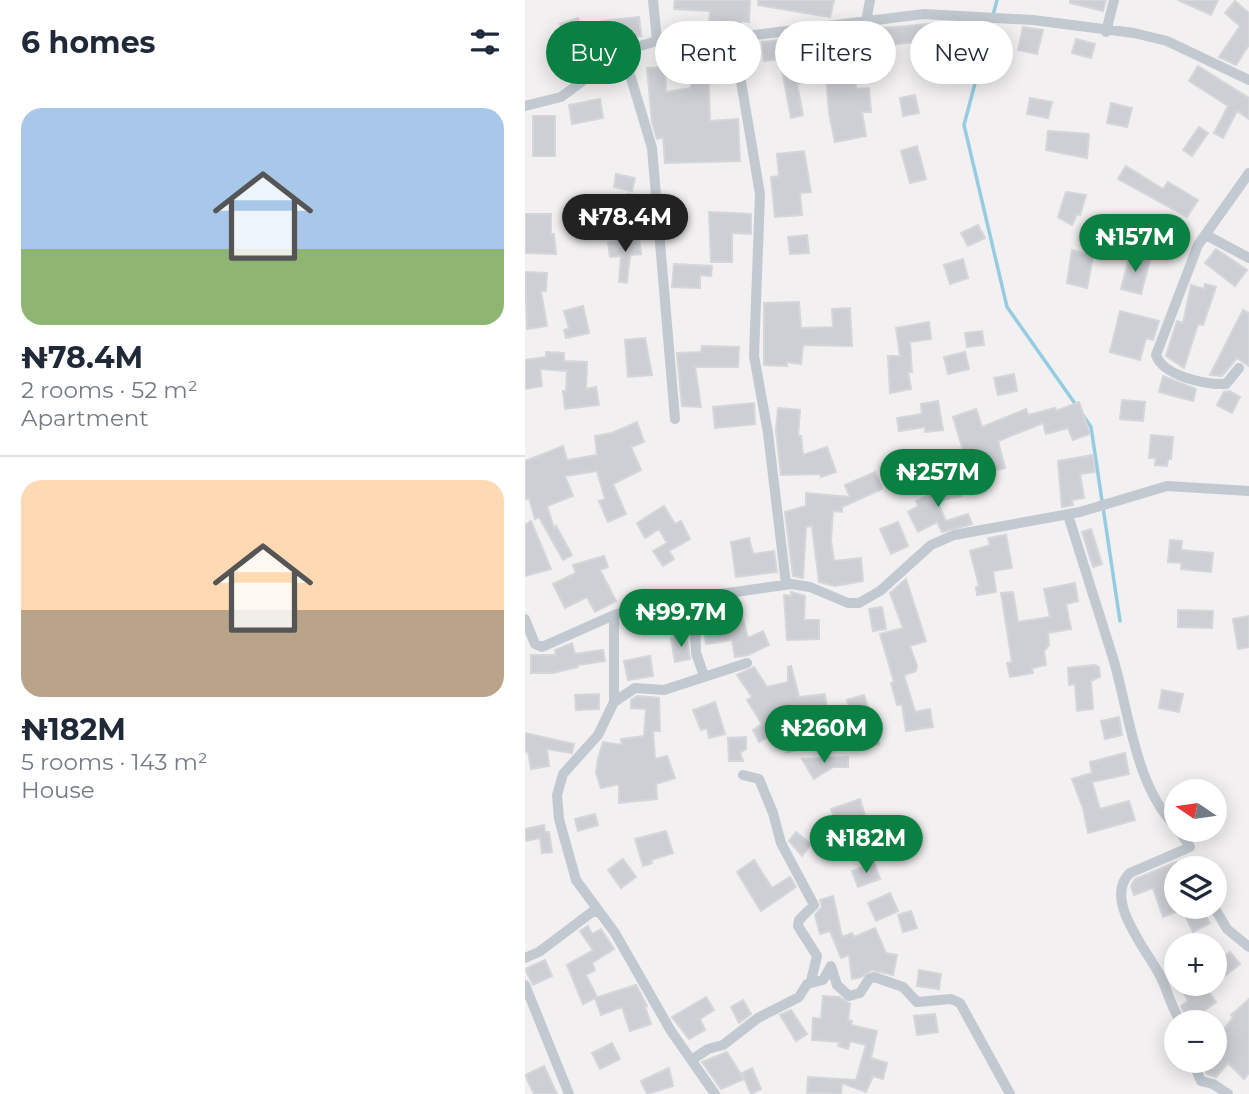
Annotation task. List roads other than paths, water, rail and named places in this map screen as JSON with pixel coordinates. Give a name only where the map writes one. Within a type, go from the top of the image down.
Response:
[{"type":"street","points":[[653,0],[655,21]]},
{"type":"street","points":[[866,21],[870,0]]},
{"type":"street","points":[[1106,32],[1114,0]]},
{"type":"street","points":[[873,21],[924,14],[1018,20],[1106,32],[1134,33],[1167,41],[1249,80]]},
{"type":"street","points":[[525,106],[561,97],[579,84]]},
{"type":"street","points":[[633,84],[652,148],[674,419]]},
{"type":"street","points":[[741,84],[760,194],[754,356],[768,433],[786,584]]},
{"type":"street","points":[[1239,368],[1226,384],[1217,384],[1172,373],[1163,368],[1156,355],[1193,254],[1249,173]]},
{"type":"street","points":[[1206,235],[1249,258]]},
{"type":"street","points":[[525,619],[535,644],[542,647],[614,615],[678,596],[707,596],[786,584],[810,587],[848,603],[859,603],[880,592],[916,557],[943,538],[1068,515],[1167,486],[1249,491]]},
{"type":"street","points":[[1068,515],[1116,669],[1127,726],[1164,815]]},
{"type":"street","points":[[694,595],[696,653],[704,676]]},
{"type":"street","points":[[614,615],[614,702],[598,735],[563,774],[557,795],[559,819],[573,869],[598,912],[615,933],[671,1031],[715,1094]]},
{"type":"street","points":[[614,702],[635,688],[664,690],[747,663]]},
{"type":"street","points":[[693,1059],[708,1049],[723,1045],[758,1018],[799,997],[811,981],[817,957],[798,926],[799,920],[814,905],[781,843],[773,813],[759,779],[743,775]]},
{"type":"street","points":[[1172,1010],[1157,970],[1135,936],[1121,890],[1122,880],[1130,873],[1190,847],[1187,842]]},
{"type":"street","points":[[525,958],[539,952],[592,912],[598,912]]},
{"type":"street","points":[[1221,919],[1227,929],[1249,947]]},
{"type":"street","points":[[811,981],[823,980],[831,966],[837,985],[849,996],[860,993],[869,979],[874,977],[903,987],[917,1002],[951,999],[960,1003],[1010,1094]]},
{"type":"street","points":[[525,985],[569,1094]]},
{"type":"street","points":[[1197,1073],[1201,1082],[1213,1084],[1228,1094]]},
{"type":"waterway","points":[[997,0],[964,125],[1007,307],[1076,405]]},
{"type":"waterway","points":[[1082,414],[1091,427],[1120,621]]}]
